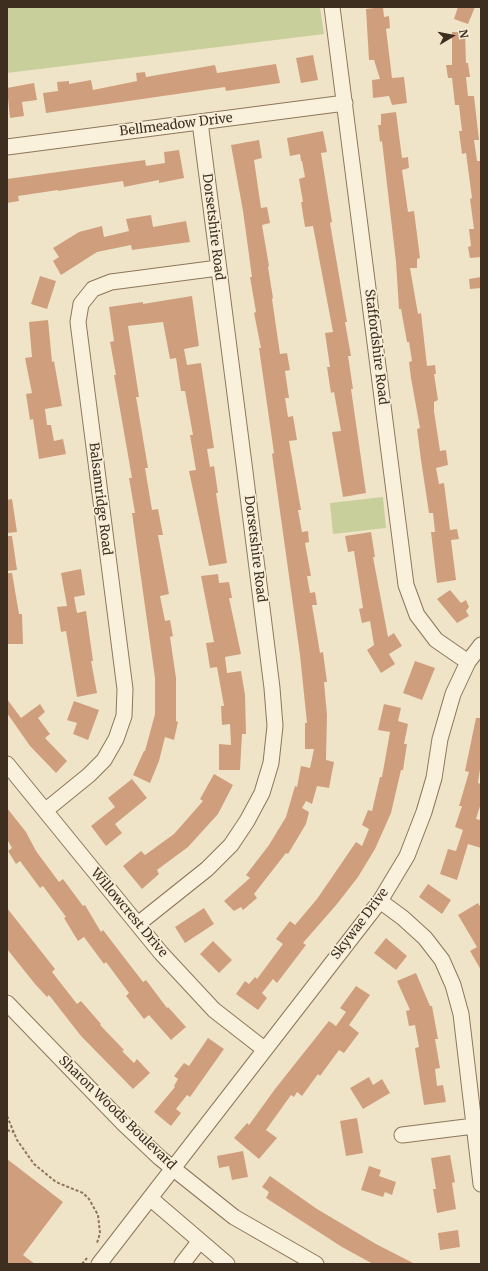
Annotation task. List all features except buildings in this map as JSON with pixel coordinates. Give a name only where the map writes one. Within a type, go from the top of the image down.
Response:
[{"type":"street","name":"Staffordshire Road","points":[[332,7],[406,585],[417,615],[436,640],[468,662]]},
{"type":"street","name":"Bellmeadow Drive","points":[[7,147],[345,103]]},
{"type":"street","name":"Dorsetshire Road","points":[[138,924],[207,869],[230,845],[247,821],[262,794],[271,763],[275,726],[272,688],[200,122]]},
{"type":"street","name":"Balsamridge Road","points":[[46,810],[89,775],[104,760],[116,739],[124,716],[125,689],[78,322],[81,304],[93,289],[111,282],[218,268]]},
{"type":"street","name":"Skywae Drive","points":[[94,1259],[150,1198],[380,901],[407,856],[424,812],[434,778],[440,739],[453,694],[468,662],[481,645]]},
{"type":"street","name":"Willowcrest Drive","points":[[7,764],[161,953],[214,1010],[264,1050]]},
{"type":"street","points":[[380,901],[403,918],[425,938],[442,960],[453,985],[461,1014],[481,1184]]},
{"type":"street","name":"Sharon Woods Boulevard","points":[[7,1003],[124,1124],[172,1168],[234,1217],[311,1263]]},
{"type":"street","points":[[402,1135],[474,1126]]},
{"type":"street","points":[[150,1198],[199,1242],[227,1264]]},
{"type":"street","points":[[182,1264],[199,1242]]},
{"type":"path","points":[[7,1116],[25,1152],[45,1174],[56,1182],[83,1194],[89,1199],[98,1215],[99,1220],[100,1233],[96,1246]]},
{"type":"path","points":[[7,1130],[14,1132]]},
{"type":"path","points":[[82,1264],[94,1259]]},
{"type":"green space","points":[[7,7],[320,7],[324,34],[7,73]]},
{"type":"green space","points":[[383,497],[386,528],[333,534],[330,503]]}]
